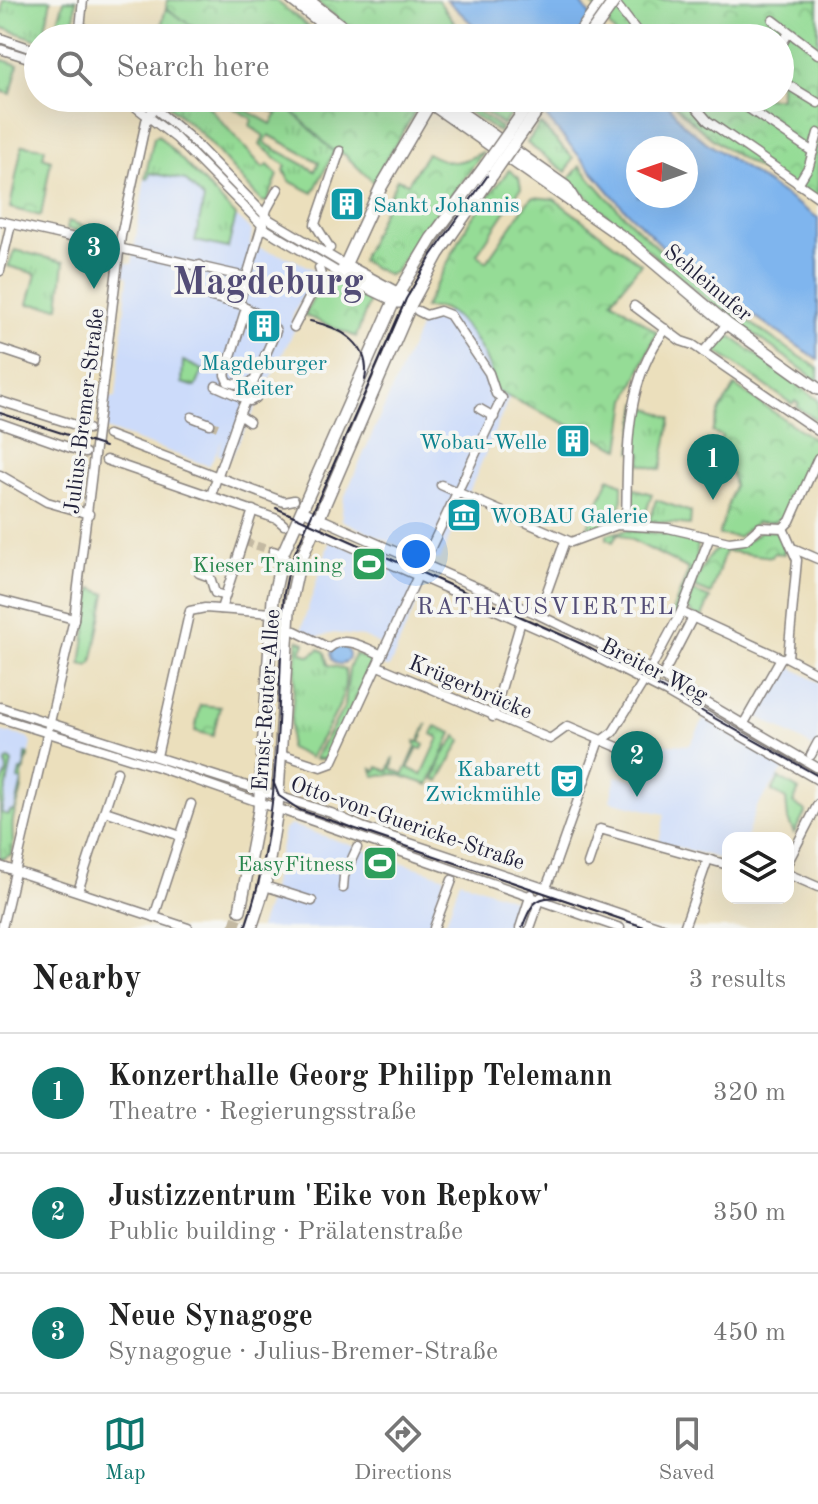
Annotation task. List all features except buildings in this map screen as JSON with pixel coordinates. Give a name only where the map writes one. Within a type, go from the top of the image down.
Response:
[{"type":"main road","points":[[292,0],[323,24]]},
{"type":"main road","points":[[308,0],[339,24]]},
{"type":"main road","points":[[586,24],[603,0]]},
{"type":"main road","points":[[598,24],[614,0]]},
{"type":"main road","points":[[415,308],[343,269],[381,187],[424,112]]},
{"type":"main road","name":"Schleinufer","points":[[450,112],[635,246],[727,324],[818,389]]},
{"type":"main road","points":[[490,170],[525,112]]},
{"type":"main road","points":[[490,170],[535,112]]},
{"type":"main road","name":"Ernst-Reuter-Allee","points":[[240,910],[260,797],[272,613],[279,565],[290,524],[396,297],[431,239],[490,170]]},
{"type":"main road","name":"Ernst-Reuter-Allee","points":[[251,928],[265,885],[279,796],[291,597],[299,564],[438,254],[490,170]]},
{"type":"street","points":[[80,24],[83,0]]},
{"type":"street","points":[[614,0],[632,24]]},
{"type":"street","points":[[773,20],[777,24]]},
{"type":"street","points":[[0,38],[24,46]]},
{"type":"street","points":[[794,38],[818,54]]},
{"type":"street","points":[[0,49],[24,57]]},
{"type":"street","points":[[794,88],[818,103]]},
{"type":"street","name":"Julius-Bremer-Straße","points":[[51,721],[74,619],[119,248],[152,112]]},
{"type":"street","points":[[153,112],[194,141],[265,216],[343,269]]},
{"type":"street","points":[[153,112],[263,227],[343,269]]},
{"type":"street","points":[[700,112],[708,121],[818,197]]},
{"type":"street","points":[[759,112],[813,152]]},
{"type":"street","points":[[798,184],[818,133]]},
{"type":"street","points":[[330,248],[315,224],[340,151]]},
{"type":"street","points":[[251,382],[237,385],[227,381],[225,375],[246,277],[265,216],[278,189]]},
{"type":"street","points":[[0,221],[246,277]]},
{"type":"street","points":[[0,271],[11,224]]},
{"type":"street","points":[[200,265],[193,292],[242,305],[269,320],[276,331],[251,382],[251,398],[228,432],[211,495]]},
{"type":"street","points":[[294,327],[321,275],[319,268]]},
{"type":"street","points":[[634,306],[818,431]]},
{"type":"street","points":[[415,308],[426,315],[440,311],[450,315],[496,393],[502,398],[460,493],[424,562]]},
{"type":"street","points":[[703,352],[727,324]]},
{"type":"street","points":[[626,525],[631,411],[654,348],[666,329]]},
{"type":"street","points":[[0,349],[39,362]]},
{"type":"street","points":[[216,386],[251,398]]},
{"type":"street","points":[[0,401],[88,429]]},
{"type":"street","points":[[480,409],[494,417]]},
{"type":"street","points":[[239,415],[249,422]]},
{"type":"street","points":[[192,417],[210,424]]},
{"type":"street","points":[[0,423],[85,453]]},
{"type":"street","name":"Breiter Weg","points":[[108,435],[298,505],[319,518],[537,614],[644,666],[818,768]]},
{"type":"street","points":[[441,485],[565,541],[579,542],[612,525],[668,528],[709,539],[743,541],[758,527],[783,528],[790,521],[818,458]]},
{"type":"street","name":"Breiter Weg","points":[[106,460],[313,530],[521,621],[667,693],[818,780]]},
{"type":"street","points":[[0,475],[47,502],[89,514]]},
{"type":"street","points":[[221,609],[253,510]]},
{"type":"street","points":[[743,725],[784,658],[797,562],[783,528]]},
{"type":"street","points":[[652,666],[681,612],[709,539]]},
{"type":"street","points":[[537,614],[565,541]]},
{"type":"street","points":[[794,549],[818,559]]},
{"type":"street","points":[[199,573],[210,577],[215,593],[225,596]]},
{"type":"street","points":[[281,754],[321,767],[332,763],[416,580]]},
{"type":"street","points":[[0,600],[74,619]]},
{"type":"street","points":[[157,756],[190,612],[221,609],[272,613]]},
{"type":"street","points":[[681,612],[818,674]]},
{"type":"street","points":[[665,671],[682,646],[693,617]]},
{"type":"street","points":[[493,717],[521,621]]},
{"type":"street","points":[[295,631],[329,648],[334,643],[347,641],[382,655]]},
{"type":"street","points":[[666,639],[682,646]]},
{"type":"street","name":"Krügerbrücke","points":[[378,666],[550,739],[568,726],[604,738]]},
{"type":"street","points":[[520,928],[554,868],[579,787],[598,743],[613,732],[641,686]]},
{"type":"street","name":"Otto-von-Guericke-Straße","points":[[0,707],[157,756],[260,797],[277,810],[620,928]]},
{"type":"street","name":"Otto-von-Guericke-Straße","points":[[0,718],[260,797],[279,796],[663,928]]},
{"type":"street","points":[[2,928],[51,721]]},
{"type":"street","points":[[604,738],[620,748]]},
{"type":"street","points":[[811,755],[818,742]]},
{"type":"street","points":[[78,891],[117,772]]},
{"type":"street","points":[[154,917],[191,804]]},
{"type":"street","points":[[794,850],[818,804]]},
{"type":"street","points":[[105,811],[181,836]]},
{"type":"street","points":[[570,821],[580,823]]},
{"type":"street","points":[[588,864],[600,829],[722,863]]},
{"type":"street","points":[[343,888],[344,876],[357,848]]},
{"type":"street","points":[[684,928],[708,859]]},
{"type":"street","points":[[0,866],[188,928]]},
{"type":"street","points":[[794,877],[818,887]]},
{"type":"street","points":[[434,928],[452,880]]},
{"type":"street","points":[[271,888],[312,901]]},
{"type":"street","points":[[530,928],[535,897]]},
{"type":"shaded area","points":[[150,173],[185,180],[204,199],[195,241],[228,248],[236,216],[252,231],[250,245],[293,259],[316,271],[292,317],[294,331],[230,459],[217,454],[223,439],[209,466],[103,428],[106,399],[116,397],[128,277],[123,274],[125,263],[132,264],[145,178]]},
{"type":"shaded area","points":[[449,312],[473,335],[501,395],[509,398],[440,560],[419,555],[341,520],[344,498],[424,317]]},
{"type":"shaded area","points":[[330,540],[426,581],[389,668],[377,663],[380,645],[364,637],[334,633],[312,638],[301,630]]},
{"type":"shaded area","points":[[785,664],[818,682],[818,750],[756,715]]},
{"type":"shaded area","points":[[704,719],[786,766],[756,808],[748,832],[722,832],[722,859],[659,842],[665,814],[610,801],[616,776],[650,782],[663,744],[690,745]]},
{"type":"shaded area","points":[[0,731],[27,737],[32,744],[0,860]]},
{"type":"shaded area","points":[[291,825],[445,877],[428,928],[259,928],[271,894],[284,830]]},
{"type":"shaded area","points":[[460,880],[521,902],[515,928],[444,928]]},
{"type":"green space","points":[[3,0],[51,0],[46,24],[24,24],[24,35],[0,27]]},
{"type":"green space","points":[[64,0],[76,0],[74,24],[57,24]]},
{"type":"green space","points":[[167,0],[275,0],[305,24],[189,24],[166,8]]},
{"type":"green space","points":[[314,0],[438,0],[455,24],[346,24]]},
{"type":"green space","points":[[589,0],[818,0],[818,203],[720,144],[682,112],[794,112],[794,24],[608,24]]},
{"type":"green space","points":[[166,8],[189,24],[162,24]]},
{"type":"green space","points":[[0,59],[18,65],[11,94],[0,91]]},
{"type":"green space","points":[[176,112],[213,112],[263,168],[268,165],[278,175],[267,202],[261,201],[202,134]]},
{"type":"green space","points":[[240,112],[249,112],[271,124],[277,114],[273,112],[293,112],[334,152],[313,193],[289,181],[284,170],[286,166],[260,145],[264,136],[250,126],[252,119]],"holes":[[[269,135],[319,162],[315,171],[264,143]]]},
{"type":"green space","points":[[293,112],[415,112],[373,182],[344,154],[334,152]]},
{"type":"green space","points":[[469,112],[478,112],[501,128],[498,132]]},
{"type":"green space","points":[[485,112],[512,112],[503,125]]},
{"type":"green space","points":[[540,124],[573,158],[566,172],[527,143]]},
{"type":"green space","points":[[158,135],[236,216],[228,248],[195,241],[204,199],[185,180],[150,173],[148,179],[145,178],[154,137]]},
{"type":"green space","points":[[22,145],[45,148],[43,157],[51,160],[41,216],[10,208]]},
{"type":"green space","points":[[483,152],[395,272],[388,275],[361,261],[397,179],[408,183],[427,153],[455,162]]},
{"type":"green space","points":[[580,166],[633,224],[690,277],[818,368],[818,381],[705,298],[612,220],[569,179]]},
{"type":"green space","points":[[509,170],[519,178],[521,188],[477,254],[486,262],[533,197],[554,199],[641,264],[612,300],[657,332],[627,400],[620,449],[495,389],[484,354],[470,332],[442,308],[424,308],[469,222]]},
{"type":"green space","points":[[68,221],[110,234],[109,238],[67,229]]},
{"type":"green space","points":[[15,250],[64,262],[59,307],[28,304],[36,274],[8,266]]},
{"type":"green space","points":[[325,276],[369,302],[356,337],[304,315]]},
{"type":"green space","points":[[729,335],[818,400],[818,421],[797,407],[799,404],[795,401],[792,404],[716,351],[716,342]]},
{"type":"green space","points":[[183,361],[203,370],[196,387],[182,383]]},
{"type":"green space","points":[[735,386],[818,442],[788,515],[773,522],[757,522],[738,537],[719,535],[734,485],[730,469],[714,461],[722,436],[712,432],[720,410]]},
{"type":"green space","points":[[638,403],[671,418],[661,470],[640,464],[642,454],[631,452]]},
{"type":"green space","points":[[609,478],[622,484],[620,511],[612,521],[588,534],[586,531]]},
{"type":"green space","points":[[631,488],[652,494],[643,521],[632,518]]},
{"type":"green space","points":[[656,500],[691,512],[690,525],[649,521]]},
{"type":"green space","points":[[630,530],[674,535],[698,542],[696,566],[677,615],[670,617],[689,569],[618,533],[613,542],[607,539],[607,534]]},
{"type":"green space","points":[[760,531],[776,531],[783,542],[784,554],[774,553],[772,557],[725,551],[711,594],[694,587],[702,568],[716,550],[748,541]]},
{"type":"green space","points":[[92,588],[106,594],[92,663],[88,666],[81,664]]},
{"type":"green space","points":[[692,591],[710,598],[701,620],[687,609]]},
{"type":"green space","points":[[298,640],[305,643],[301,652],[310,656],[319,649],[325,652],[328,665],[345,669],[340,704],[310,758],[289,748]]},
{"type":"green space","points":[[355,654],[372,662],[328,759],[314,759],[345,706],[349,669]]},
{"type":"green space","points":[[200,705],[220,707],[213,736],[195,731]]},
{"type":"green space","points":[[427,724],[420,742],[424,745],[422,749],[418,748],[408,768],[422,775],[439,738],[432,734],[436,726],[452,733],[429,785],[396,774],[374,776],[372,769],[376,771],[378,767],[388,771],[394,757],[392,769],[404,774],[416,747],[415,741],[419,742]]},
{"type":"green space","points":[[457,736],[461,741],[439,781],[434,780],[443,755]]},
{"type":"green space","points":[[9,759],[12,762],[1,813],[9,815],[10,811],[15,811],[22,782],[13,820],[12,854],[0,860],[0,787]]},
{"type":"green space","points":[[779,778],[799,790],[793,803],[806,811],[794,833],[788,820],[786,799],[772,791]]},
{"type":"water","points":[[447,0],[579,0],[596,24],[472,24]]},
{"type":"water","points":[[542,112],[674,112],[698,136],[626,136],[626,208],[698,208],[698,136],[818,218],[818,360],[682,266],[619,203]]},
{"type":"water","points":[[336,646],[344,646],[349,655],[347,662],[336,664],[331,659],[331,651]]},
{"type":"tunnel","points":[[210,424],[220,428]]},
{"type":"tunnel","points":[[245,542],[273,551]]},
{"type":"tunnel","points":[[234,928],[240,910]]},
{"type":"tram line","points":[[594,24],[611,0]]},
{"type":"tram line","points":[[245,928],[257,888],[272,805],[284,593],[290,564],[406,299],[432,255],[532,112]]},
{"type":"tram line","points":[[310,321],[333,328],[352,340],[364,357],[365,380]]},
{"type":"tram line","points":[[0,413],[105,447]]},
{"type":"tram line","points":[[276,508],[584,645],[818,776]]},
{"type":"tram line","points":[[273,781],[279,796],[300,810],[647,928]]},
{"type":"tram line","points":[[522,928],[530,909],[538,901],[557,898]]},
{"type":"place","name":"Sankt Johannis","points":[[347,204]]},
{"type":"place","name":"Neue Synagoge","points":[[94,289]]},
{"type":"place","name":"Magdeburger Reiter","points":[[264,326]]},
{"type":"place","name":"Wobau-Welle","points":[[573,441]]},
{"type":"place","name":"Konzerthalle Georg Philipp Telemann","points":[[713,500]]},
{"type":"place","name":"WOBAU Galerie","points":[[464,515]]},
{"type":"place","name":"Kieser Training","points":[[369,564]]},
{"type":"place","name":"Kabarett Zwickmühle","points":[[567,781]]},
{"type":"place","name":"Justizzentrum 'Eike von Repkow'","points":[[637,797]]},
{"type":"place","name":"EasyFitness","points":[[380,863]]},
{"type":"district","name":"Magdeburg","points":[[268,281]]},
{"type":"district","name":"RATHAUSVIERTEL","points":[[546,606]]}]
